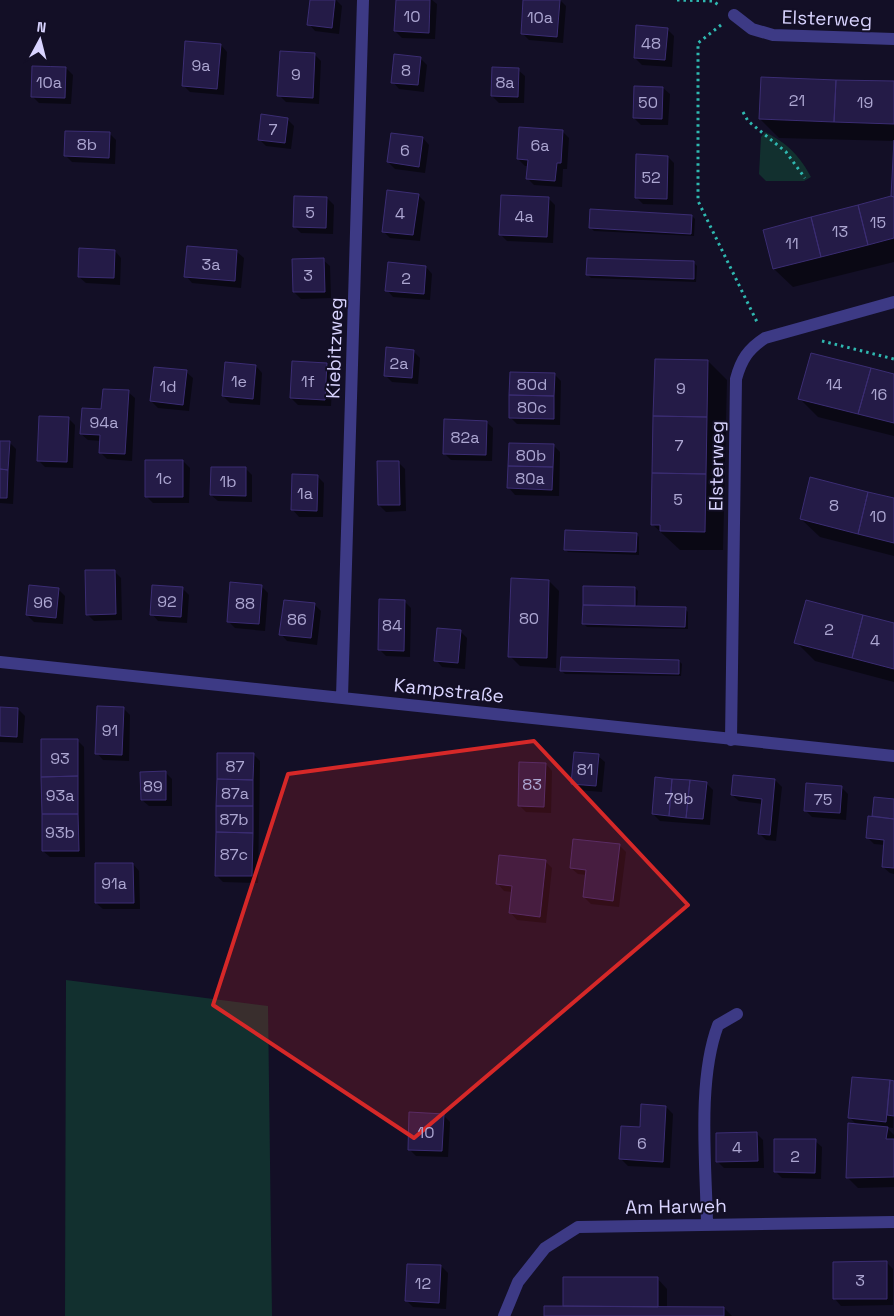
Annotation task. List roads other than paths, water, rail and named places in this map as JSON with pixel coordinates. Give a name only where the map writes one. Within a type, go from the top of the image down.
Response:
[{"type":"street","name":"Kiebitzweg","points":[[342,697],[363,0]]},
{"type":"street","name":"Elsterweg","points":[[734,15],[752,29],[773,35],[894,39]]},
{"type":"street","name":"Elsterweg","points":[[731,740],[736,379],[741,362],[751,347],[765,338],[894,302]]},
{"type":"street","name":"Kampstraße","points":[[0,662],[894,756]]},
{"type":"street","points":[[707,1224],[706,1116],[708,1062],[718,1025],[737,1014]]},
{"type":"street","name":"Am Harweh","points":[[504,1316],[518,1282],[544,1248],[578,1227],[894,1222]]}]
